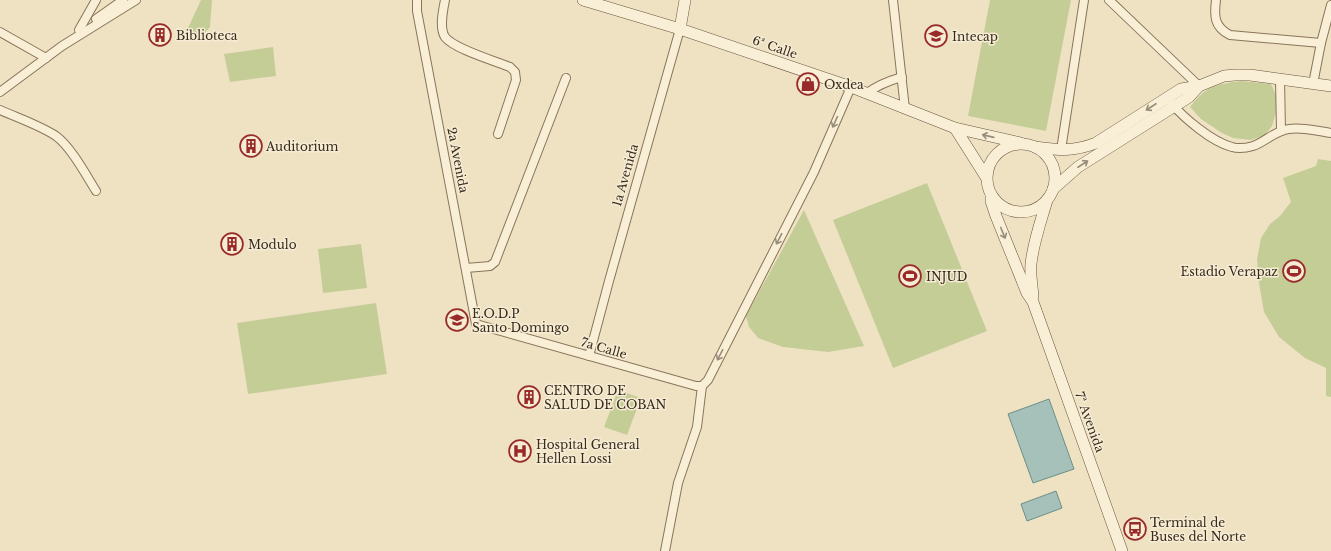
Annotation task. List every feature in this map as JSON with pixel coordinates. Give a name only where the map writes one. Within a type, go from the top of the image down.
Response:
[{"type":"main road","name":"6ª Calle","points":[[583,0],[680,28],[851,86],[956,128],[1021,143]]},
{"type":"main road","name":"1a Avenida","points":[[680,28],[685,0]]},
{"type":"main road","points":[[1035,147],[1043,152],[1052,164],[1055,179],[1053,189],[1047,200],[1038,207],[1028,211],[1018,212],[1007,210],[998,204],[991,196],[987,187],[986,177],[987,168],[996,153],[1012,144],[1021,143],[1035,147],[1061,150],[1079,149],[1096,143],[1183,88],[1199,86],[1224,76],[1250,75],[1331,86]]},
{"type":"main road","points":[[1053,189],[1078,167],[1189,97],[1199,86]]},
{"type":"main road","points":[[956,128],[986,177]]},
{"type":"main road","name":"7ª Avenida","points":[[991,196],[992,206],[1002,232],[1027,293],[1033,302]]},
{"type":"main road","name":"7ª Avenida","points":[[1047,200],[1034,246],[1031,264],[1030,276],[1033,302],[1122,551]]},
{"type":"street","points":[[79,30],[96,0]]},
{"type":"street","points":[[62,46],[79,30],[123,0]]},
{"type":"street","points":[[0,92],[62,46],[136,0]]},
{"type":"street","name":"2a Avenida","points":[[417,0],[419,19],[476,324]]},
{"type":"street","points":[[445,0],[441,17],[444,36],[452,43],[510,67],[515,72],[516,80],[498,134]]},
{"type":"street","points":[[893,0],[906,109]]},
{"type":"street","points":[[1061,150],[1084,0]]},
{"type":"street","points":[[1109,0],[1199,86]]},
{"type":"street","points":[[1216,0],[1216,24],[1225,33],[1236,37],[1321,42]]},
{"type":"street","points":[[1313,84],[1321,42],[1331,5]]},
{"type":"street","name":"1a Avenida","points":[[589,356],[680,28]]},
{"type":"street","points":[[0,32],[46,58]]},
{"type":"street","points":[[866,93],[888,80],[902,77]]},
{"type":"street","points":[[466,268],[490,266],[495,262],[566,78]]},
{"type":"street","points":[[1280,79],[1281,131]]},
{"type":"street","points":[[665,551],[678,483],[697,427],[702,386],[708,380],[814,172],[851,86]]},
{"type":"street","points":[[1166,98],[1195,125],[1210,136],[1226,145],[1233,147],[1240,148],[1255,145],[1286,129],[1297,128],[1331,133]]},
{"type":"street","points":[[0,110],[57,137],[67,148],[96,191]]},
{"type":"street","name":"7a Calle","points":[[476,324],[696,386],[702,386]]},
{"type":"green space","points":[[201,0],[212,0],[210,27],[205,33],[189,33],[188,28]]},
{"type":"green space","points":[[990,0],[1071,0],[1046,131],[968,116]]},
{"type":"green space","points":[[273,47],[276,76],[230,82],[224,54]]},
{"type":"green space","points":[[1241,81],[1271,84],[1276,95],[1277,109],[1272,126],[1265,135],[1251,140],[1233,138],[1222,133],[1201,119],[1190,107],[1201,94],[1212,87]]},
{"type":"green space","name":"Estadio Verapaz","points":[[1318,159],[1331,161],[1331,397],[1326,396],[1326,368],[1305,358],[1279,337],[1264,312],[1257,259],[1261,238],[1270,224],[1280,216],[1291,202],[1283,178],[1316,166]]},
{"type":"green space","name":"INJUD","points":[[927,183],[987,331],[893,368],[833,220]]},
{"type":"green space","points":[[804,210],[864,346],[828,352],[783,347],[758,338],[749,327],[746,316]]},
{"type":"green space","points":[[361,244],[367,288],[323,293],[318,249]]},
{"type":"green space","points":[[376,303],[387,374],[248,394],[237,323]]},
{"type":"green space","points":[[618,390],[641,398],[627,435],[604,427]]},
{"type":"water","points":[[1049,399],[1074,469],[1033,483],[1008,414]]},
{"type":"water","points":[[1056,491],[1062,508],[1027,521],[1021,504]]},
{"type":"place","name":"Biblioteca","points":[[160,35]]},
{"type":"place","name":"Intecap","points":[[936,36]]},
{"type":"place","name":"Oxdea","points":[[808,84]]},
{"type":"place","name":"Auditorium","points":[[251,146]]},
{"type":"place","name":"Modulo","points":[[232,244]]},
{"type":"place","name":"Estadio Verapaz","points":[[1294,271]]},
{"type":"place","name":"INJUD","points":[[910,276]]},
{"type":"place","name":"E.O.D.P Santo Domingo","points":[[457,320]]},
{"type":"place","name":"CENTRO DE SALUD DE COBAN","points":[[529,397]]},
{"type":"place","name":"Hospital General Hellen Lossi","points":[[520,451]]},
{"type":"place","name":"Terminal de Buses del Norte","points":[[1135,529]]}]
